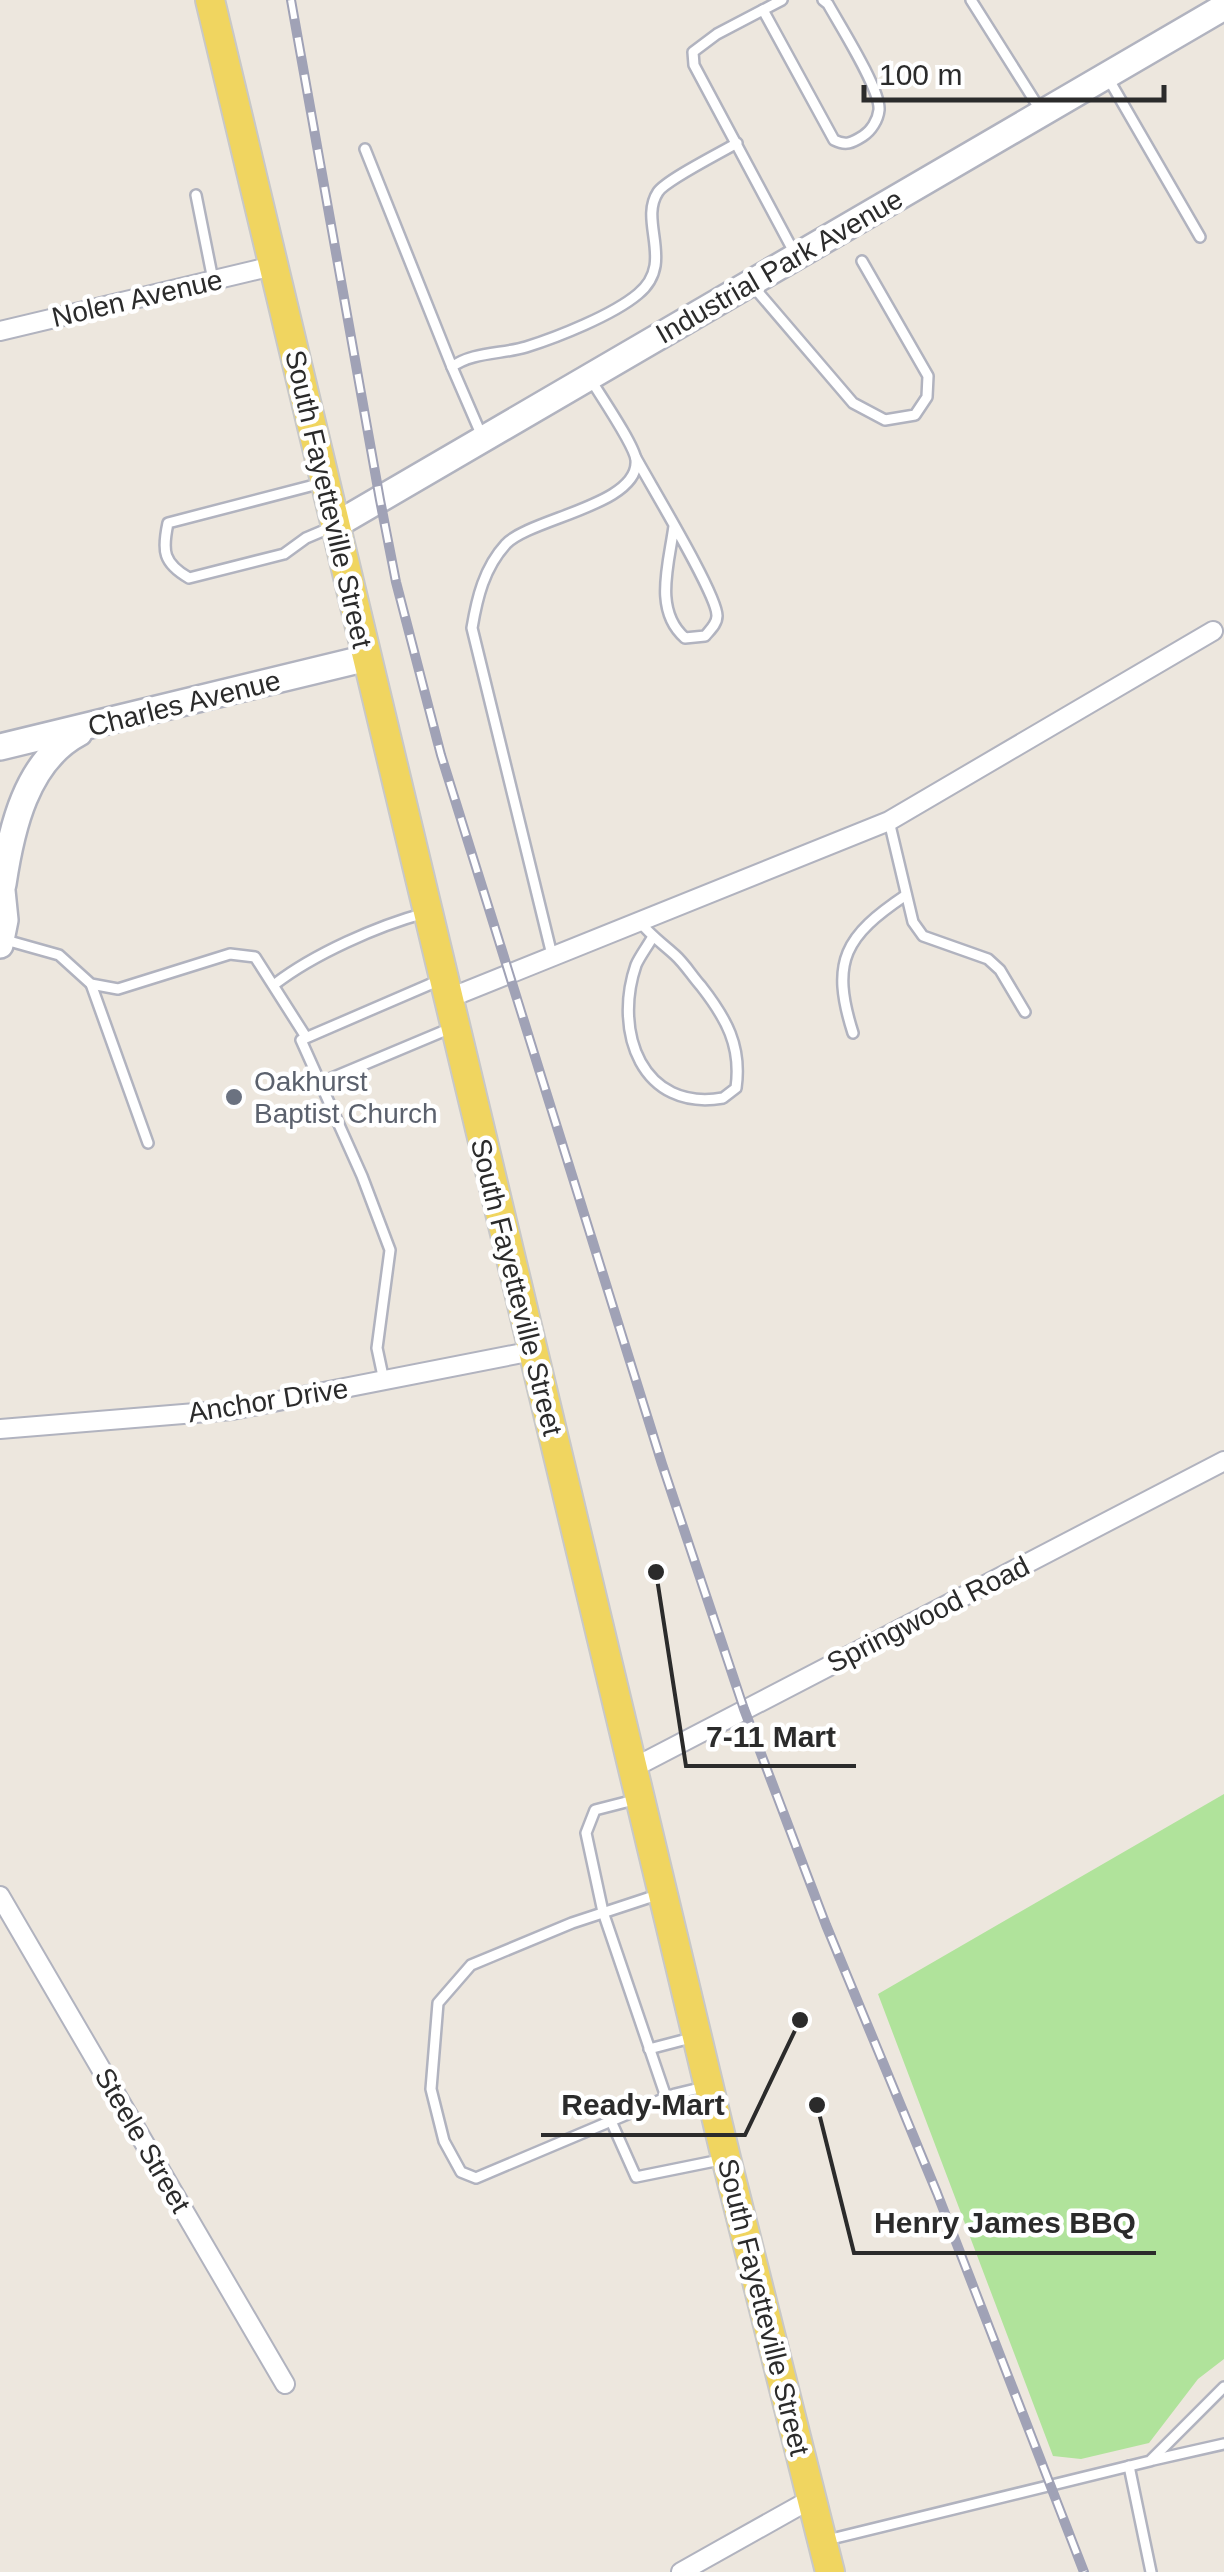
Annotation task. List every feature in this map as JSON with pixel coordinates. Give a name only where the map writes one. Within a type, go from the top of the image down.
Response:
[{"type":"main road","name":"South Fayetteville Street","points":[[210,0],[708,2086],[830,2572]]},
{"type":"street","name":"Industrial Park Avenue","points":[[334,526],[1106,76],[1215,6]]},
{"type":"street","name":"Nolen Avenue","points":[[0,331],[274,266]]},
{"type":"street","points":[[448,1002],[552,955],[889,821],[1218,627]]},
{"type":"street","name":"Charles Avenue","points":[[0,747],[367,658]]},
{"type":"street","points":[[1,942],[5,920],[1,877],[25,797],[49,758],[69,739],[100,723]]},
{"type":"street","name":"Anchor Drive","points":[[0,1429],[232,1410],[533,1351]]},
{"type":"street","name":"Springwood Road","points":[[632,1768],[1224,1461]]},
{"type":"street","name":"Steele Street","points":[[0,1896],[285,2384]]},
{"type":"street","points":[[681,2572],[813,2498]]},
{"type":"lane","points":[[782,0],[693,52],[694,64],[796,256]]},
{"type":"lane","points":[[763,10],[834,140],[851,143],[869,132],[880,109],[876,91],[823,0]]},
{"type":"lane","points":[[971,0],[1042,113]]},
{"type":"lane","points":[[1106,76],[1200,236]]},
{"type":"lane","points":[[452,367],[462,360],[527,347],[640,293],[654,273],[658,248],[654,204],[659,190],[737,143]]},
{"type":"lane","points":[[365,149],[466,406],[484,440]]},
{"type":"lane","points":[[196,195],[213,280]]},
{"type":"lane","points":[[750,283],[853,403],[884,420],[915,415],[926,397],[928,376],[862,260]]},
{"type":"lane","points":[[590,377],[674,526],[718,612],[717,622],[706,636],[684,638],[672,627],[664,603],[674,526]]},
{"type":"lane","points":[[552,955],[472,628],[478,590],[508,542],[615,494],[634,474],[636,458]]},
{"type":"lane","points":[[324,482],[168,524],[163,548],[173,569],[188,578],[284,554],[306,538],[334,526]]},
{"type":"lane","points":[[889,821],[913,922],[923,936],[988,959],[1000,970],[1025,1012]]},
{"type":"lane","points":[[852,1033],[842,1001],[842,968],[850,945],[870,919],[906,895]]},
{"type":"lane","points":[[275,984],[294,969],[364,936],[399,920],[427,913]]},
{"type":"lane","points":[[638,920],[652,938],[677,956],[728,1024],[735,1042],[738,1076],[736,1088],[724,1098],[682,1098],[647,1074],[636,1056],[628,1025],[636,966],[652,938]]},
{"type":"lane","points":[[1,942],[59,955],[91,984],[148,1143]]},
{"type":"lane","points":[[91,984],[118,989],[230,954],[255,958],[306,1037]]},
{"type":"lane","points":[[384,1381],[376,1348],[390,1250],[362,1176],[301,1040],[448,1002]]},
{"type":"lane","points":[[320,1083],[448,1002]]},
{"type":"lane","points":[[640,1798],[595,1810],[586,1833],[604,1912],[666,2098]]},
{"type":"lane","points":[[662,1893],[472,1965],[438,2003],[430,2089],[444,2141],[461,2172],[476,2178],[666,2098],[708,2086]]},
{"type":"lane","points":[[650,2049],[697,2036]]},
{"type":"lane","points":[[612,2121],[636,2177],[675,2172],[726,2158]]},
{"type":"lane","points":[[1150,2461],[1224,2387]]},
{"type":"lane","points":[[823,2540],[1224,2444]]},
{"type":"lane","points":[[1129,2466],[1151,2572]]},
{"type":"green space","points":[[1224,1794],[1224,2359],[1198,2379],[1149,2443],[1081,2459],[1053,2456],[878,1994]]},
{"type":"railway","points":[[291,0],[396,582],[441,755],[662,1464],[744,1709],[1084,2572]]},
{"type":"place","name":"Oakhurst Baptist Church","points":[[234,1097]]},
{"type":"place","name":"7-11 Mart","points":[[656,1572]]},
{"type":"place","name":"Ready-Mart","points":[[800,2020]]},
{"type":"place","name":"Henry James BBQ","points":[[817,2105]]}]
